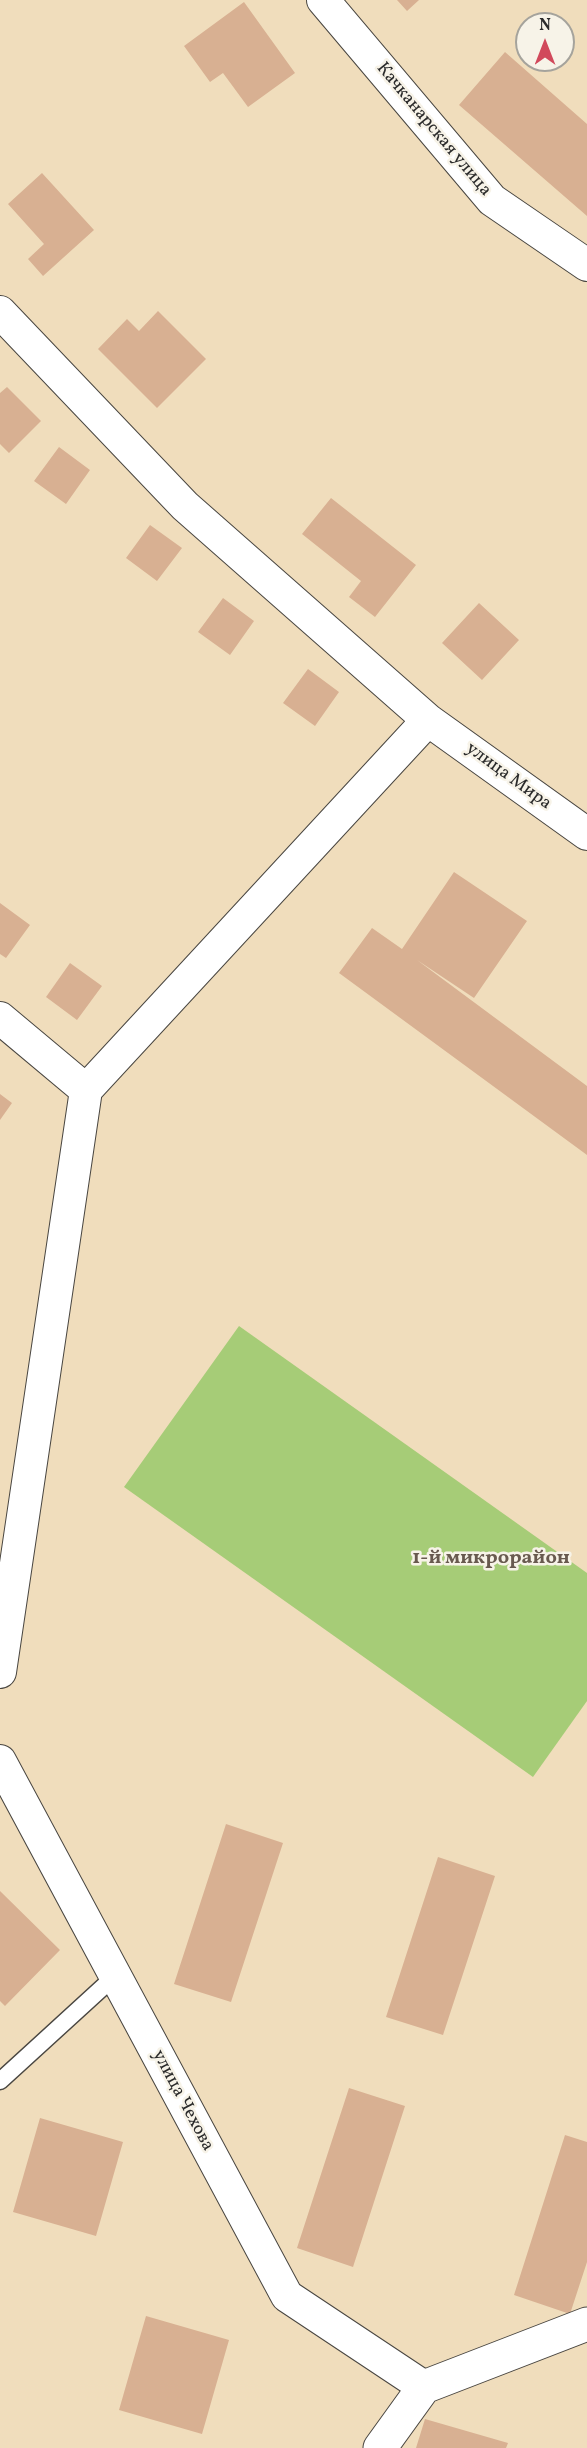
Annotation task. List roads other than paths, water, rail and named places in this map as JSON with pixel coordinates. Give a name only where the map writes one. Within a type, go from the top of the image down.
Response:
[{"type":"street","name":"Качканарская улица","points":[[323,0],[492,200],[587,265]]},
{"type":"street","name":"улица Мира","points":[[0,312],[185,506],[428,720],[587,834]]},
{"type":"street","points":[[0,1672],[87,1090],[428,720]]},
{"type":"street","points":[[0,1018],[87,1090]]},
{"type":"street","name":"улица Чехова","points":[[0,1761],[287,2296],[424,2387]]},
{"type":"street","points":[[380,2448],[424,2387],[587,2324]]},
{"type":"lane","points":[[0,2080],[115,1976]]},
{"type":"district","name":"1-й микрорайон","points":[[491,1559]]}]
